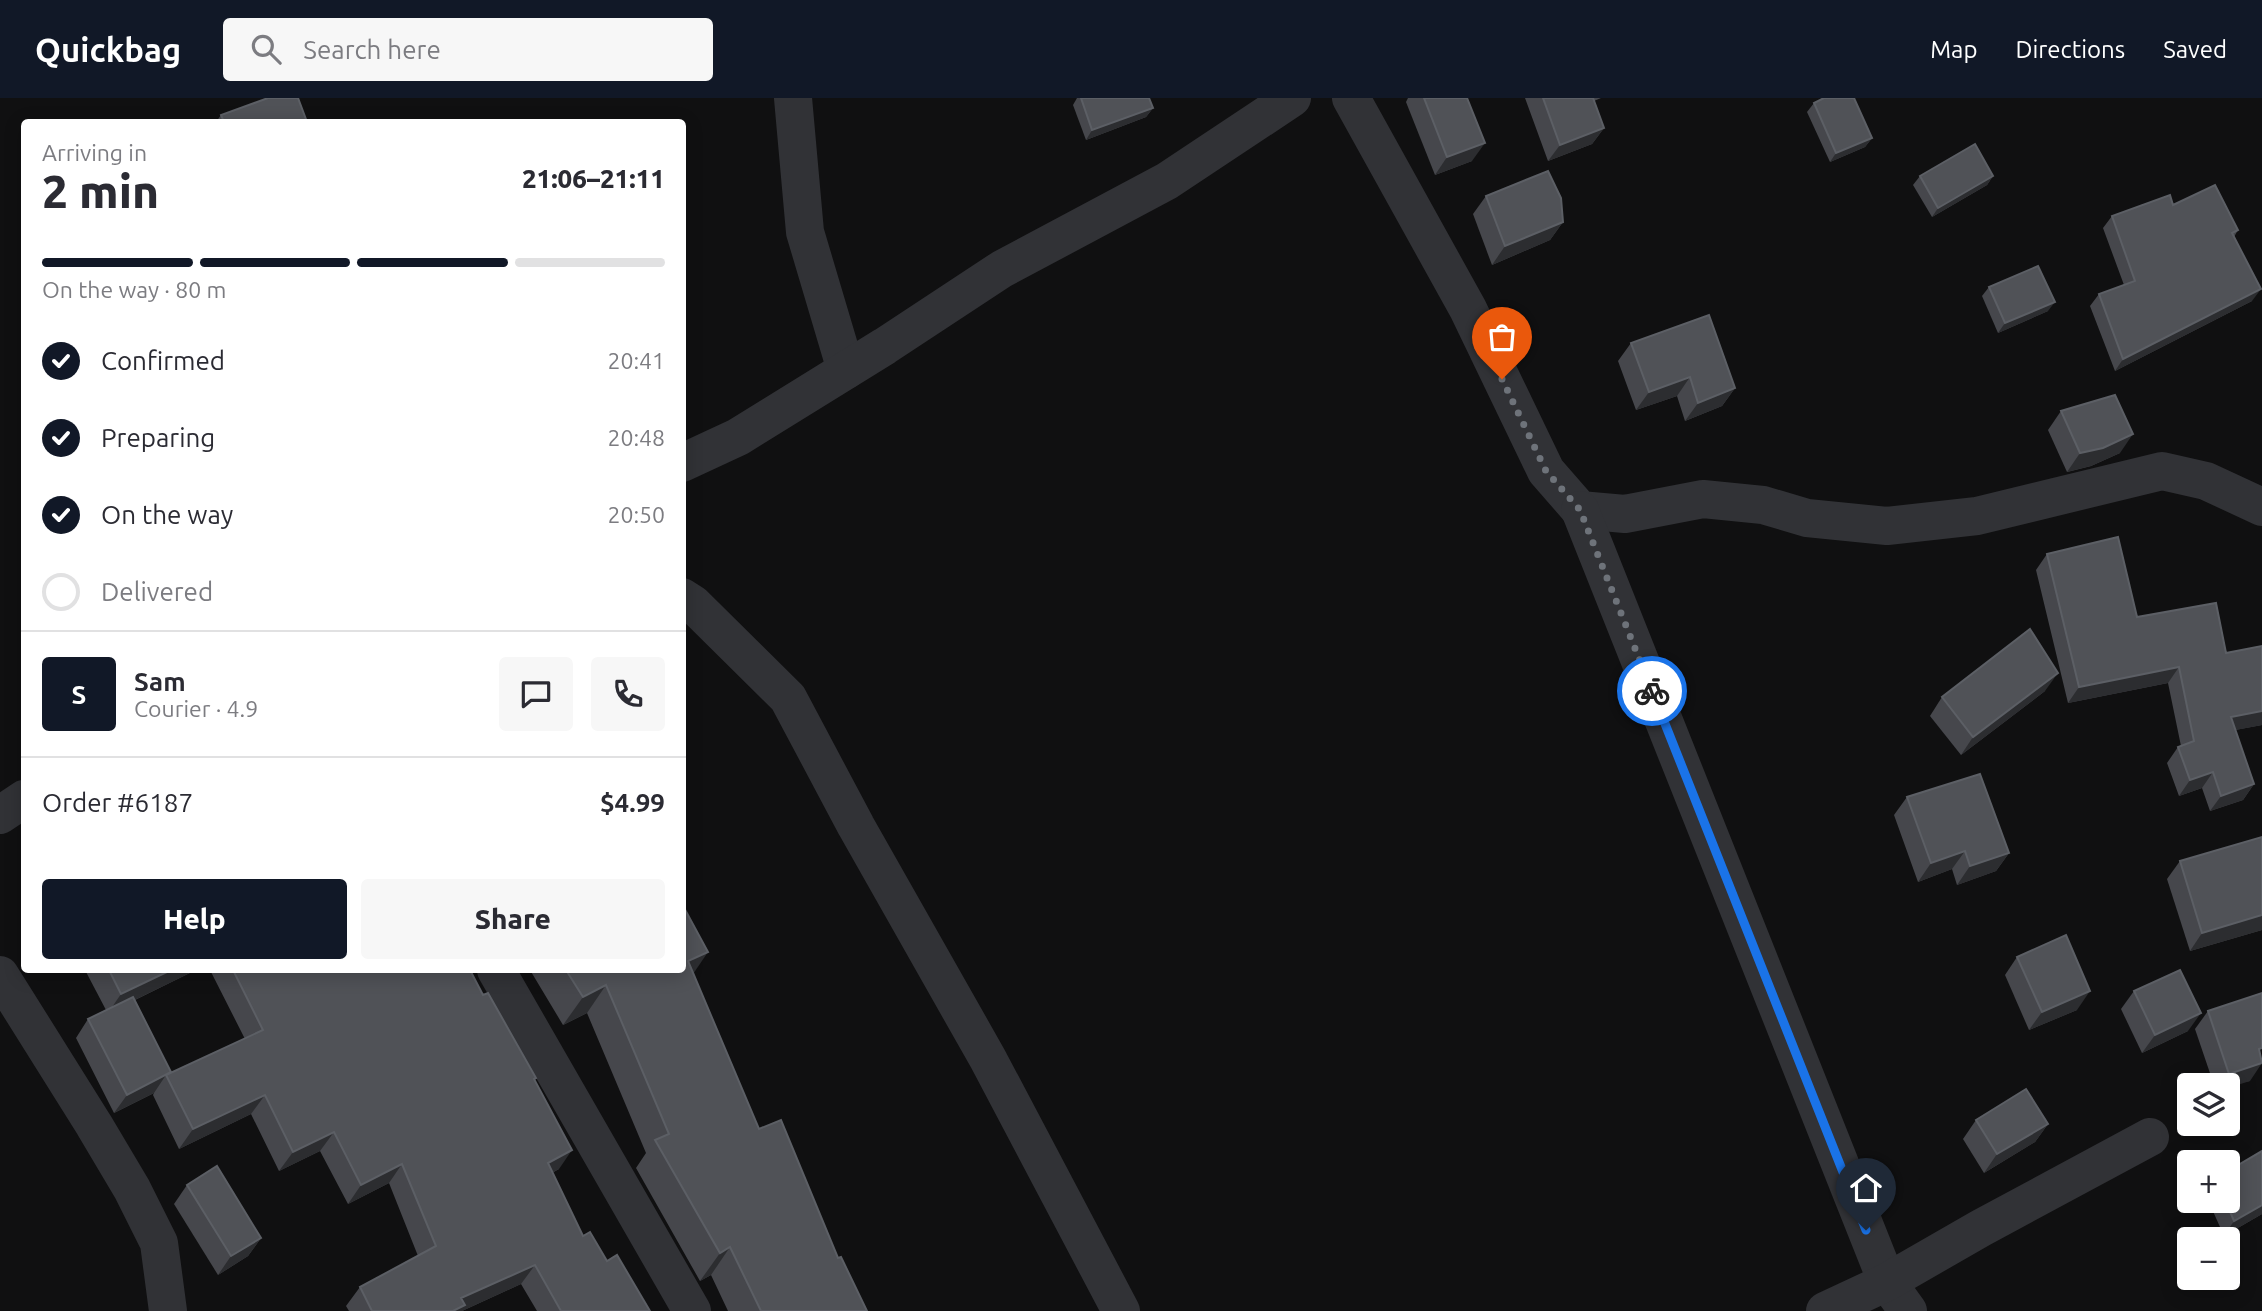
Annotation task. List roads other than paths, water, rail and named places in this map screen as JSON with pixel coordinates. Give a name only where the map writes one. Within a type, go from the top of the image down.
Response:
[{"type":"street","points":[[793,98],[805,232],[846,370]]},
{"type":"street","points":[[686,461],[738,437],[1002,269],[1167,181],[1292,98]]},
{"type":"street","points":[[1350,98],[1468,309],[1546,471],[1580,510],[1897,1296]]},
{"type":"street","points":[[1580,510],[1625,514],[1703,499],[1763,505],[1807,518],[1887,526],[1978,516],[2161,471],[2206,481],[2262,507]]},
{"type":"street","points":[[686,600],[788,698],[856,826],[988,1059],[1121,1311]]},
{"type":"street","points":[[0,816],[21,801]]},
{"type":"street","points":[[498,973],[692,1311]]},
{"type":"street","points":[[0,975],[94,1125],[154,1232],[159,1242],[168,1311]]},
{"type":"street","points":[[1825,1311],[1897,1296],[1981,1228],[2150,1137]]}]
